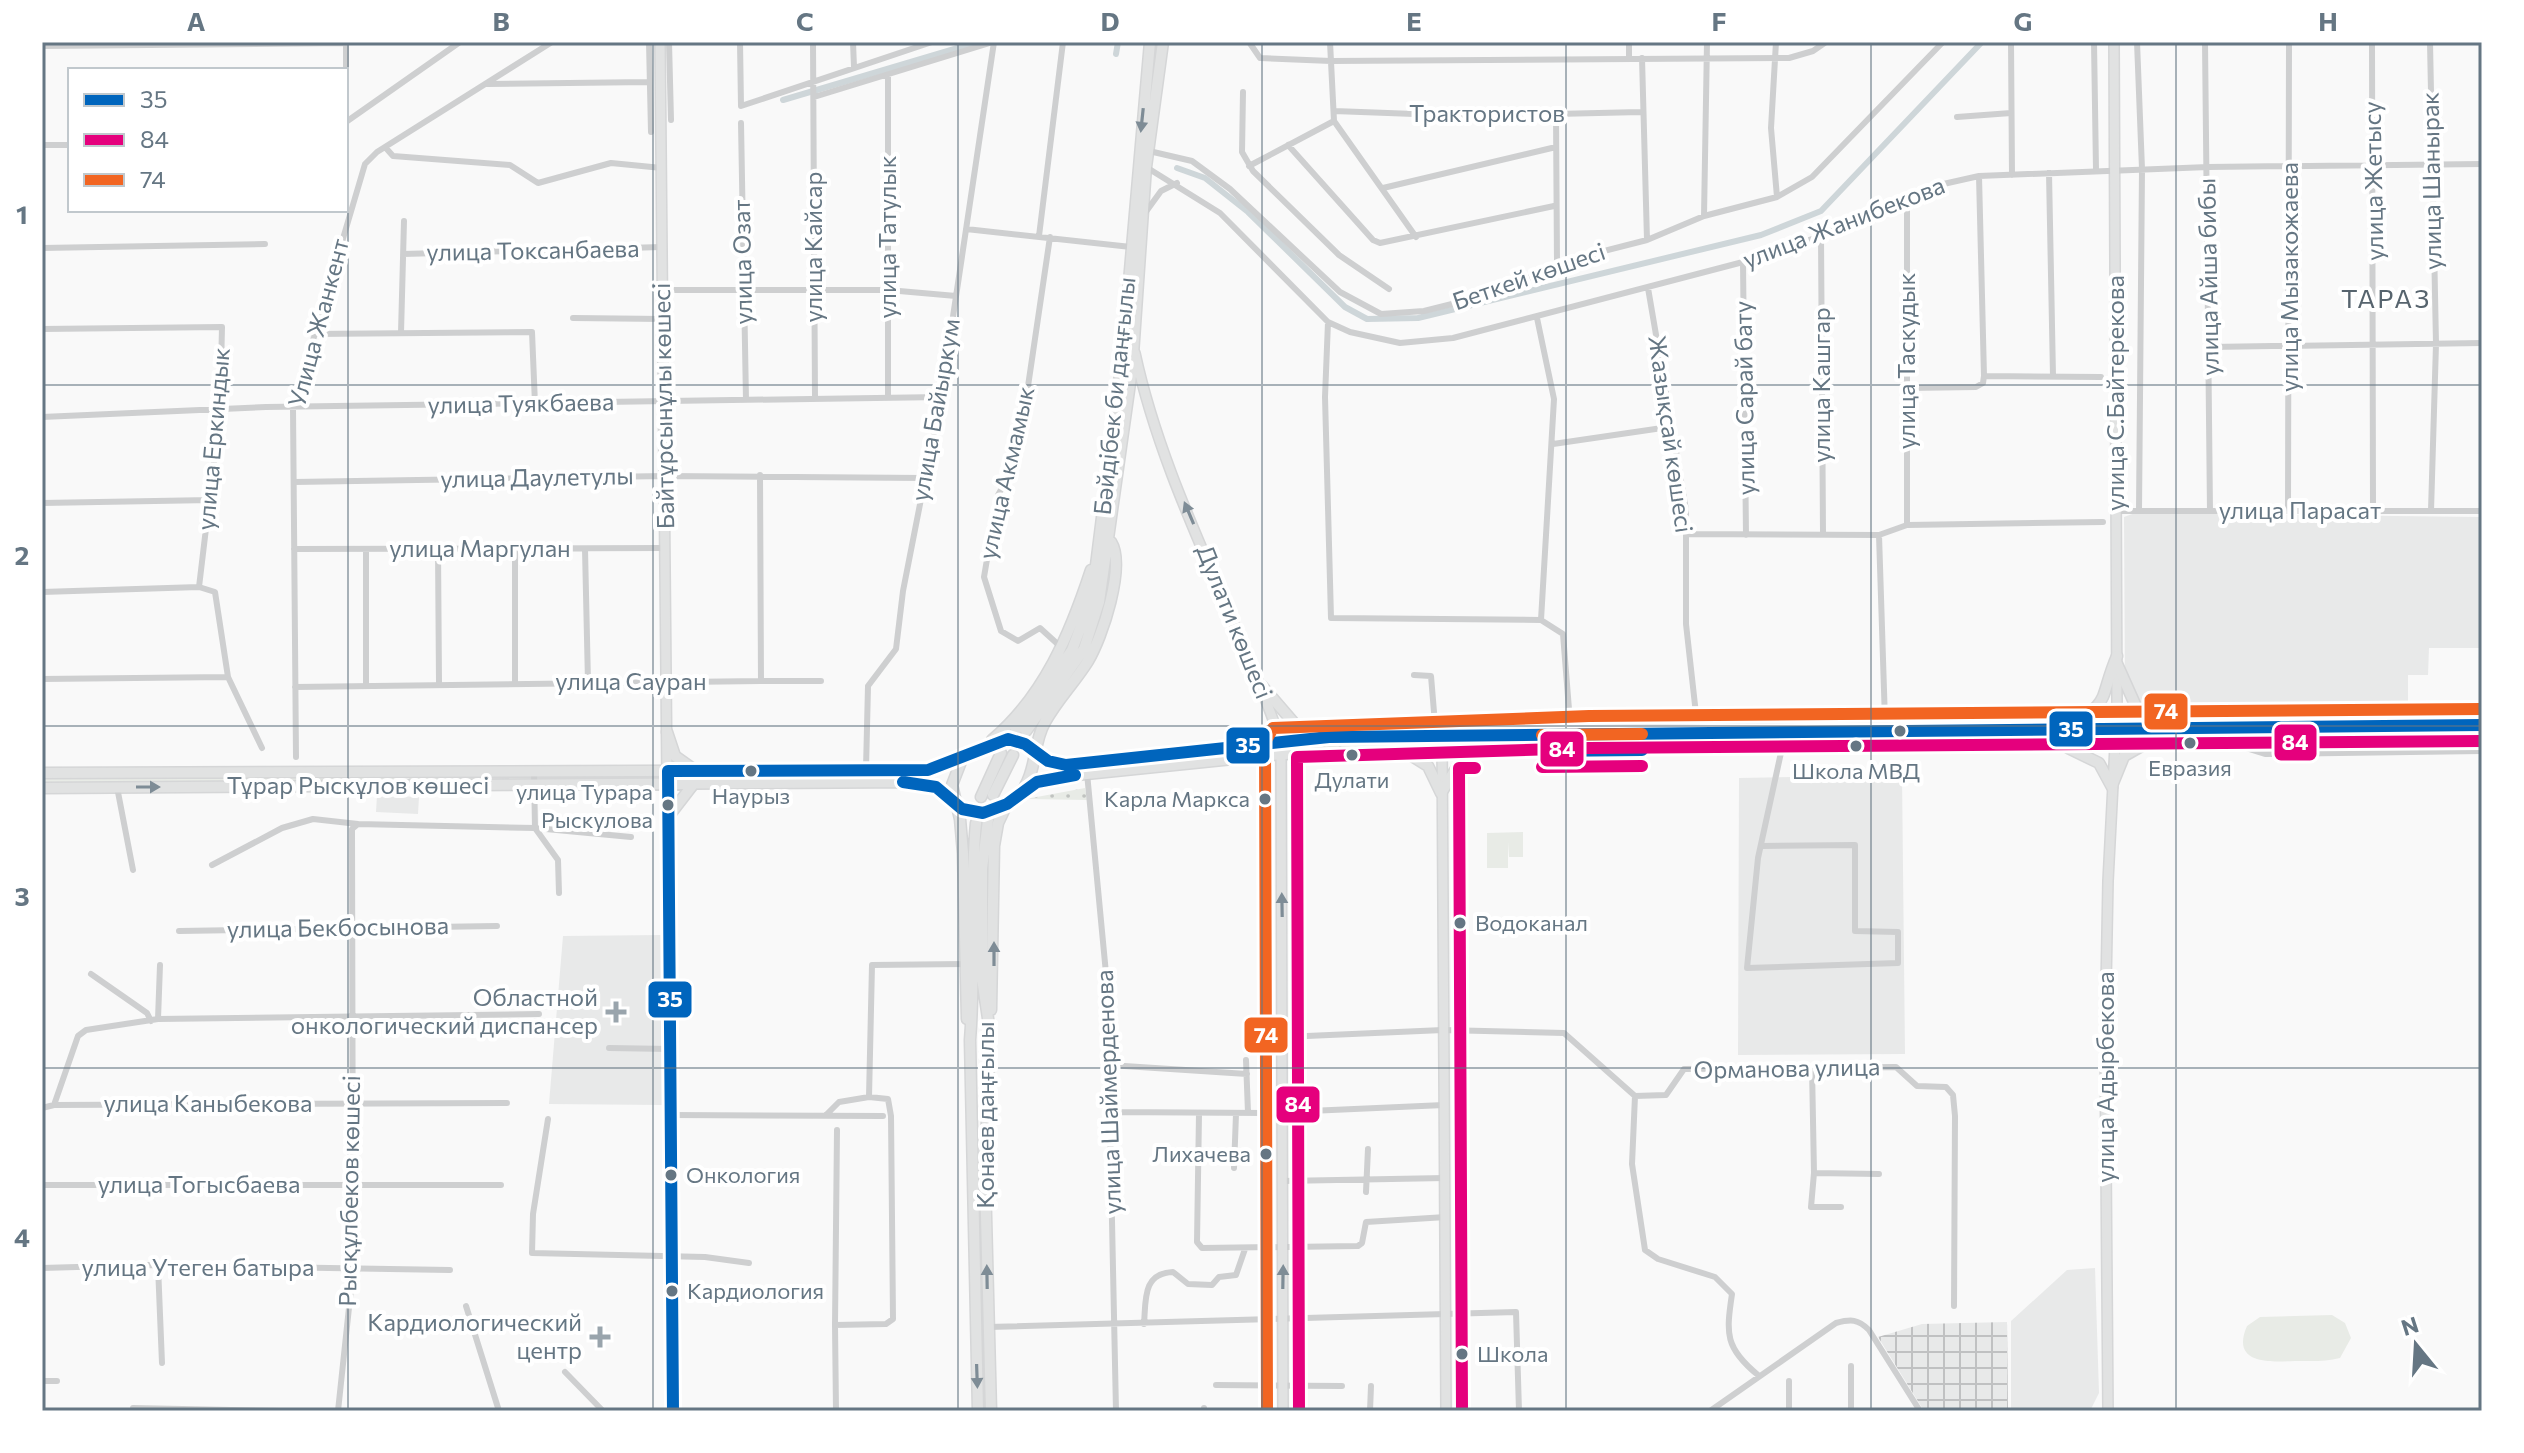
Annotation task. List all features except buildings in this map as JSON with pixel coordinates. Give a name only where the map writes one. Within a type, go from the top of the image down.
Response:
[{"type":"main road","name":"Байтұрсынұлы көшесі","points":[[660,42],[673,1411]]},
{"type":"main road","name":"Бәйдібек би даңғылы","points":[[1150,42],[1123,350],[1092,597],[1072,650],[1021,731],[1084,649],[1099,602],[1132,369],[1146,167],[1163,42]]},
{"type":"main road","name":"улица С.Байтерекова","points":[[2114,42],[2116,744]]},
{"type":"main road","name":"Дулати көшесі","points":[[1134,350],[1148,416],[1262,686],[1281,742],[1283,1411]]},
{"type":"main road","points":[[1125,412],[1142,411],[1148,416]]},
{"type":"main road","points":[[990,1032],[995,959],[994,846],[998,823],[1007,804],[1023,789],[1033,773],[1034,751],[1045,723],[1090,658],[1117,563],[1110,540]]},
{"type":"main road","points":[[667,732],[675,756],[696,777],[866,769],[928,770],[962,759],[987,744],[1009,725],[1055,665],[1099,546]]},
{"type":"main road","points":[[2117,660],[2138,711],[2187,728]]},
{"type":"main road","points":[[2063,729],[2093,713],[2103,701],[2117,660]]},
{"type":"main road","points":[[1262,686],[1294,723],[1329,737]]},
{"type":"main road","points":[[987,744],[1011,739],[1034,751],[1046,763],[1066,765],[1329,737],[1442,736],[1589,727],[1803,732],[2482,725]]},
{"type":"main road","points":[[1803,732],[1804,748]]},
{"type":"main road","points":[[1442,736],[1446,1411]]},
{"type":"main road","points":[[1023,789],[1047,779],[1087,773],[1282,754],[2225,741],[2482,742]]},
{"type":"main road","points":[[2113,785],[2124,756],[2146,743]]},
{"type":"main road","name":"улица Адырбекова","points":[[2108,1411],[2105,1040],[2116,744]]},
{"type":"main road","points":[[2059,745],[2099,763],[2113,785]]},
{"type":"main road","points":[[1441,793],[1464,760],[1497,752]]},
{"type":"main road","points":[[1394,753],[1422,761],[1441,793]]},
{"type":"main road","points":[[981,797],[1007,754],[993,795]]},
{"type":"main road","points":[[962,759],[953,779],[963,853],[978,1411]]},
{"type":"main road","name":"Тұрар Рыскұлов көшесі","points":[[42,773],[534,771],[668,776]]},
{"type":"main road","points":[[405,773],[405,786]]},
{"type":"main road","points":[[668,776],[913,782],[936,787],[968,812],[983,813],[1007,804]]},
{"type":"main road","name":"Тұрар Рыскұлов көшесі","points":[[42,788],[535,785],[668,776]]},
{"type":"main road","points":[[668,817],[696,777]]},
{"type":"main road","name":"Қонаев даңғылы","points":[[988,820],[982,869],[982,978],[990,1032],[985,1177],[991,1411]]},
{"type":"main road","points":[[970,1040],[975,979],[971,874],[976,823]]},
{"type":"street","points":[[348,121],[460,42]]},
{"type":"street","name":"Улица Жанкент","points":[[296,757],[293,408],[365,164],[385,147],[552,42]]},
{"type":"street","points":[[649,42],[651,132]]},
{"type":"street","points":[[669,42],[671,120]]},
{"type":"street","points":[[740,42],[741,106],[932,42]]},
{"type":"street","points":[[813,42],[813,83]]},
{"type":"street","points":[[853,42],[854,67]]},
{"type":"street","points":[[814,97],[994,42]]},
{"type":"street","name":"улица Байыркум","points":[[866,769],[868,686],[896,649],[924,478],[941,397],[994,42]]},
{"type":"street","points":[[1039,236],[1063,42]]},
{"type":"street","points":[[1249,42],[1260,58],[1331,61],[1774,58],[1802,56],[1826,42]]},
{"type":"street","points":[[1330,42],[1334,121],[1416,237]]},
{"type":"street","points":[[1629,42],[1629,59]]},
{"type":"street","points":[[1704,216],[1707,42]]},
{"type":"street","points":[[1776,42],[1771,156],[1777,197]]},
{"type":"street","name":"Беткей көшесі","points":[[1149,151],[1192,161],[1230,189],[1340,292],[1381,314],[1424,311],[1504,291],[1557,263],[1647,240],[1704,216],[1777,197],[1812,177],[1943,42]]},
{"type":"street","points":[[2011,42],[2012,175]]},
{"type":"street","points":[[2094,42],[2096,170]]},
{"type":"street","points":[[2137,42],[2142,169],[2139,511]]},
{"type":"street","name":"улица Айша бибы","points":[[2205,42],[2210,511]]},
{"type":"street","name":"улица Мызакожаева","points":[[2288,511],[2289,42]]},
{"type":"street","name":"улица Жетысу","points":[[2372,42],[2375,165],[2373,511]]},
{"type":"street","name":"улица Шанырак","points":[[2430,42],[2436,344],[2431,511]]},
{"type":"street","points":[[42,46],[346,43],[346,68]]},
{"type":"street","points":[[1642,58],[1641,112],[1647,240]]},
{"type":"street","name":"улица Татулык","points":[[888,75],[888,398]]},
{"type":"street","points":[[487,84],[649,82]]},
{"type":"street","name":"улица Кайсар","points":[[813,83],[815,398]]},
{"type":"street","points":[[1243,92],[1241,143],[1249,166],[1339,255],[1389,289]]},
{"type":"street","name":"Трактористов","points":[[1334,111],[1468,116],[1641,112]]},
{"type":"street","points":[[1957,117],[2011,113]]},
{"type":"street","points":[[1556,115],[1554,206],[1557,263]]},
{"type":"street","points":[[1249,166],[1334,121]]},
{"type":"street","name":"улица Озат","points":[[741,123],[746,400]]},
{"type":"street","points":[[42,145],[68,145]]},
{"type":"street","points":[[1288,145],[1373,240],[1380,243],[1554,206]]},
{"type":"street","points":[[385,147],[393,156],[510,165],[538,183],[611,163],[662,168]]},
{"type":"street","points":[[1383,188],[1556,147]]},
{"type":"street","name":"улица Жанибекова","points":[[1146,167],[1177,183],[1220,213],[1328,322],[1376,339],[1427,342],[1537,318],[1743,262],[1821,236],[1944,182],[1979,176],[2208,167],[2482,164]]},
{"type":"street","points":[[2049,173],[2053,376]]},
{"type":"street","points":[[1908,388],[1976,387],[1983,383],[1979,176]]},
{"type":"street","points":[[1143,217],[1161,191],[1177,183]]},
{"type":"street","name":"улица Таскудык","points":[[1907,198],[1907,525]]},
{"type":"street","points":[[401,333],[404,221]]},
{"type":"street","points":[[966,229],[1131,247]]},
{"type":"street","name":"улица Кашгар","points":[[1821,236],[1823,533]]},
{"type":"street","name":"улица Акмамык","points":[[1050,237],[1027,393],[1009,476],[998,495],[984,577],[1001,631],[1018,641],[1040,628],[1062,648]]},
{"type":"street","points":[[42,248],[265,244]]},
{"type":"street","name":"улица Токсанбаева","points":[[403,254],[662,247]]},
{"type":"street","name":"улица Сарай бату","points":[[1743,262],[1746,535]]},
{"type":"street","name":"Жазықсай көшесі","points":[[1648,288],[1669,427],[1686,510],[1686,624],[1697,723]]},
{"type":"street","points":[[663,290],[888,290],[956,296]]},
{"type":"street","points":[[573,318],[663,319]]},
{"type":"street","points":[[1537,318],[1554,399],[1541,620]]},
{"type":"street","points":[[1328,322],[1325,397],[1331,618],[1541,620],[1563,634],[1570,722]]},
{"type":"street","name":"улица Еркиндык","points":[[42,329],[222,327],[220,411],[199,587]]},
{"type":"street","points":[[313,334],[532,332],[535,404]]},
{"type":"street","points":[[2210,347],[2482,343]]},
{"type":"street","points":[[1984,376],[2101,377]]},
{"type":"street","name":"улица Туякбаева","points":[[42,417],[293,408],[941,397]]},
{"type":"street","points":[[1553,444],[1669,427]]},
{"type":"street","points":[[760,475],[761,681]]},
{"type":"street","name":"улица Даулетулы","points":[[294,482],[760,475],[924,478]]},
{"type":"street","points":[[42,503],[211,500]]},
{"type":"street","name":"улица Парасат","points":[[2117,511],[2482,511]]},
{"type":"street","points":[[1686,534],[1879,535],[1907,525],[2103,522]]},
{"type":"street","points":[[1879,535],[1885,721]]},
{"type":"street","name":"улица Маргулан","points":[[294,549],[665,548]]},
{"type":"street","points":[[366,549],[366,685]]},
{"type":"street","points":[[438,549],[439,683]]},
{"type":"street","points":[[515,549],[515,683]]},
{"type":"street","points":[[585,549],[588,683]]},
{"type":"street","points":[[42,592],[199,587],[215,592],[228,677],[262,748]]},
{"type":"street","points":[[1414,675],[1431,676],[1442,736]]},
{"type":"street","points":[[42,679],[228,677]]},
{"type":"street","name":"улица Сауран","points":[[295,687],[821,681]]},
{"type":"street","points":[[2246,728],[2290,715],[2482,714]]},
{"type":"street","points":[[1375,736],[1393,726],[1570,722],[1589,727],[1996,720],[2004,730]]},
{"type":"street","points":[[2225,741],[2265,754],[2482,751]]},
{"type":"street","points":[[1761,846],[1855,845],[1855,931],[1898,932],[1898,963],[1747,968],[1761,846],[1782,748]]},
{"type":"street","points":[[534,771],[535,828],[558,860],[559,893]]},
{"type":"street","name":"улица Шаймерденова","points":[[1087,773],[1107,984],[1116,1411]]},
{"type":"street","points":[[117,787],[133,870]]},
{"type":"street","points":[[212,865],[282,828],[313,819],[358,824],[535,828],[631,837]]},
{"type":"street","name":"Рысқұлбеков көшесі","points":[[338,1411],[353,1270],[351,838],[352,829],[358,824]]},
{"type":"street","name":"улица Бекбосынова","points":[[179,931],[497,926]]},
{"type":"street","points":[[869,1097],[872,965],[964,964]]},
{"type":"street","points":[[154,1020],[160,965]]},
{"type":"street","points":[[91,974],[154,1020]]},
{"type":"street","points":[[54,1105],[81,1032],[154,1020],[539,1014]]},
{"type":"street","points":[[1284,1037],[1443,1030],[1564,1033],[1635,1096],[1632,1164],[1645,1250],[1658,1259],[1715,1277],[1732,1294],[1729,1339],[1737,1355],[1758,1375]]},
{"type":"street","points":[[609,1048],[670,1049]]},
{"type":"street","points":[[1246,1060],[1248,1113]]},
{"type":"street","points":[[1109,1065],[1247,1074]]},
{"type":"street","name":"Орманова улица","points":[[1635,1096],[1666,1095],[1684,1069],[1896,1067],[1917,1086],[1946,1087],[1953,1095],[1954,1306]]},
{"type":"street","points":[[1812,1068],[1814,1173],[1811,1207],[1841,1207]]},
{"type":"street","points":[[827,1112],[844,1100],[869,1097],[888,1099],[891,1116],[893,1319],[886,1324],[835,1325]]},
{"type":"street","name":"улица Каныбекова","points":[[42,1108],[54,1105],[507,1103]]},
{"type":"street","points":[[1110,1112],[1236,1114],[1444,1105]]},
{"type":"street","points":[[671,1115],[827,1112],[883,1116]]},
{"type":"street","points":[[1199,1114],[1197,1242],[1202,1248],[1283,1250],[1358,1246],[1367,1221],[1446,1217]]},
{"type":"street","points":[[1234,1168],[1236,1114]]},
{"type":"street","points":[[548,1119],[533,1214],[532,1253],[672,1257],[749,1263]]},
{"type":"street","points":[[836,1411],[837,1130]]},
{"type":"street","points":[[1366,1192],[1368,1149]]},
{"type":"street","points":[[1814,1173],[1879,1174]]},
{"type":"street","points":[[1283,1181],[1445,1178]]},
{"type":"street","name":"улица Тогысбаева","points":[[42,1185],[501,1185]]},
{"type":"street","points":[[1144,1324],[1147,1286],[1155,1276],[1173,1272],[1188,1284],[1212,1285],[1219,1277],[1236,1275],[1245,1249]]},
{"type":"street","points":[[158,1266],[162,1363]]},
{"type":"street","name":"улица Утеген батыра","points":[[42,1268],[158,1266],[450,1270]]},
{"type":"street","points":[[466,1306],[499,1411]]},
{"type":"street","points":[[988,1327],[1446,1317],[1516,1312],[1519,1411]]},
{"type":"street","points":[[1710,1411],[1836,1323],[1861,1322],[1920,1411]]},
{"type":"street","points":[[1851,1366],[1851,1411]]},
{"type":"street","points":[[565,1372],[603,1411]]},
{"type":"street","points":[[42,1381],[57,1381]]},
{"type":"street","points":[[1789,1381],[1789,1411]]},
{"type":"street","points":[[1216,1385],[1282,1388],[1342,1386]]},
{"type":"street","points":[[1370,1411],[1371,1386]]},
{"type":"street","points":[[133,1408],[281,1411]]},
{"type":"shaded area","name":"Евразия","points":[[2135,513],[2482,517],[2482,648],[2429,648],[2428,675],[2408,675],[2408,720],[2182,722],[2133,710],[2125,694],[2124,517]]},
{"type":"shaded area","points":[[1902,775],[1905,1054],[1738,1055],[1739,778]]},
{"type":"shaded area","points":[[377,795],[419,797],[418,814],[376,812]]},
{"type":"shaded area","points":[[661,935],[662,1105],[549,1104],[563,936]]},
{"type":"shaded area","points":[[2095,1268],[2099,1393],[2090,1411],[2011,1411],[2011,1321],[2067,1270]]},
{"type":"shaded area","points":[[2007,1322],[2008,1411],[1924,1411],[1878,1337],[1922,1324]]},
{"type":"green space","points":[[2482,730],[2482,735],[2142,738],[2142,733]]},
{"type":"green space","points":[[2108,733],[2108,740],[1816,743],[1816,736]]},
{"type":"green space","points":[[1792,736],[1792,743],[1458,746],[1458,739]]},
{"type":"green space","points":[[1436,740],[1436,746],[1298,748],[1298,742]]},
{"type":"green space","points":[[409,775],[531,775],[531,780],[409,780]]},
{"type":"green space","points":[[400,776],[400,782],[42,784],[42,779]]},
{"type":"green space","points":[[1085,788],[1087,800],[1026,799]]},
{"type":"green space","points":[[1523,832],[1523,857],[1509,857],[1508,842],[1508,868],[1487,868],[1487,833]]},
{"type":"green space","points":[[2332,1315],[2345,1323],[2351,1338],[2340,1358],[2265,1361],[2248,1354],[2244,1348],[2247,1326],[2260,1317]]},
{"type":"waterway","points":[[783,100],[978,42]]},
{"type":"waterway","points":[[1116,54],[1118,42]]},
{"type":"waterway","points":[[1177,168],[1205,178],[1248,212],[1345,307],[1367,319],[1418,318],[1761,235],[1821,211],[1982,42]]},
{"type":"transit line","name":"74","points":[[1267,1411],[1265,742],[1273,728],[1589,716],[2482,709]]},
{"type":"transit line","name":"35","points":[[673,1411],[668,771],[928,770],[1008,739],[1025,744],[1048,761],[1066,765],[1329,737],[2482,725]]},
{"type":"transit line","name":"74","points":[[1542,735],[1642,734]]},
{"type":"transit line","name":"84","points":[[1299,1411],[1297,757],[1589,748],[2482,741]]},
{"type":"transit line","name":"35","points":[[1542,751],[1642,750]]},
{"type":"transit line","name":"84","points":[[1542,767],[1642,766]]},
{"type":"transit line","name":"84","points":[[1462,1411],[1459,768],[1475,768]]},
{"type":"transit line","name":"35","points":[[903,782],[936,787],[962,809],[983,813],[1007,804],[1037,782],[1075,775]]},
{"type":"place","name":"Евразия","points":[[2190,743]]},
{"type":"place","name":"Школа МВД","points":[[1856,746]]},
{"type":"place","name":"Дулати","points":[[1352,755]]},
{"type":"place","name":"Наурыз","points":[[751,771]]},
{"type":"place","name":"Карла Маркса","points":[[1265,799]]},
{"type":"place","name":"улица Турара Рыскулова","points":[[668,805]]},
{"type":"place","name":"Водоканал","points":[[1460,923]]},
{"type":"place","name":"Областной онкологический диспансер","points":[[616,1012]]},
{"type":"place","name":"Лихачева","points":[[1266,1154]]},
{"type":"place","name":"Онкология","points":[[671,1175]]},
{"type":"place","name":"Кардиология","points":[[672,1291]]},
{"type":"place","name":"Кардиологический центр","points":[[600,1337]]},
{"type":"place","name":"Школа","points":[[1462,1354]]},
{"type":"district","name":"ТАРАЗ","points":[[2386,299]]}]
